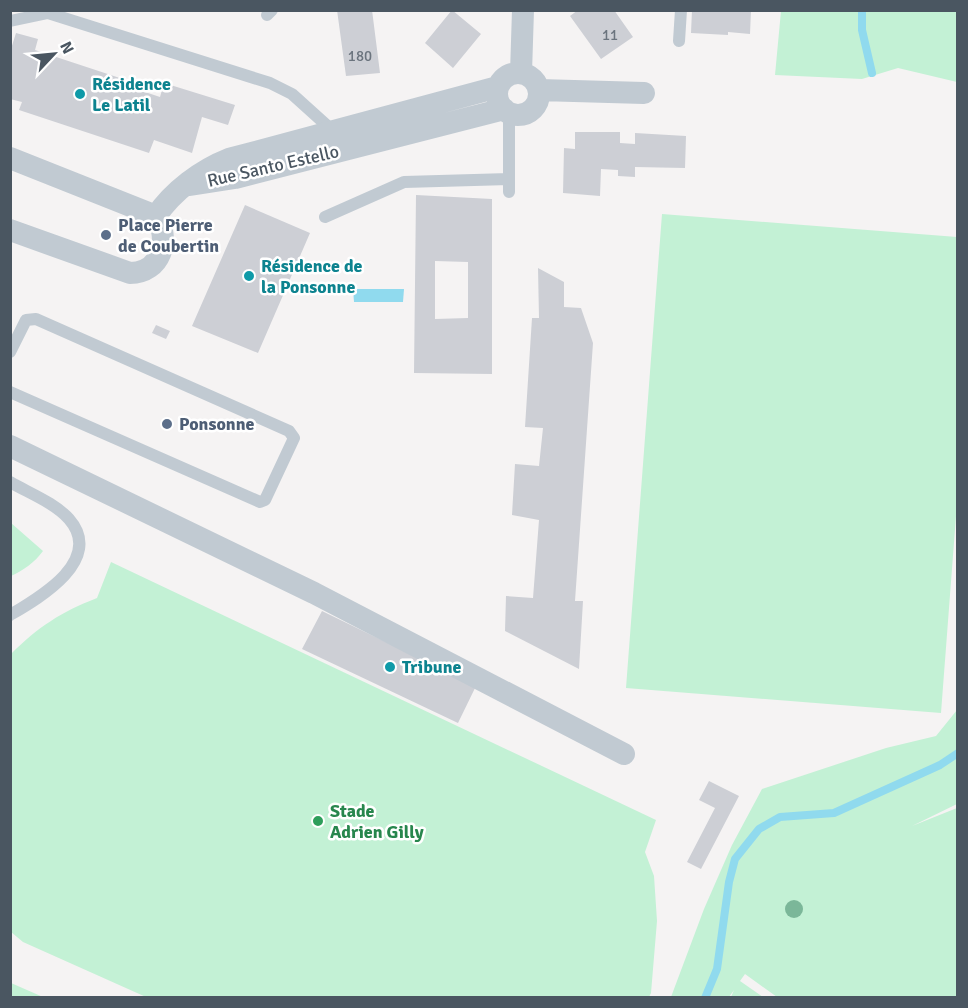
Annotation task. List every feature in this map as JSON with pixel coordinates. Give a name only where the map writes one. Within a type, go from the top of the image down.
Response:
[{"type":"street","points":[[521,73],[523,10]]},
{"type":"street","points":[[521,73],[532,78],[539,90],[539,97],[533,109],[522,115],[506,111],[497,99],[498,87],[506,76],[521,73]]},
{"type":"street","name":"Rue Santo Estello","points":[[186,185],[214,165],[229,159],[498,87]]},
{"type":"street","points":[[539,90],[645,93]]},
{"type":"street","name":"Rue Santo Estello","points":[[186,185],[235,178],[506,111]]},
{"type":"street","points":[[10,158],[156,216],[161,224],[164,242],[155,263],[138,273],[130,273],[10,230]]},
{"type":"street","points":[[156,216],[165,202],[186,185]]},
{"type":"street","points":[[10,446],[314,593],[624,754]]},
{"type":"lane","points":[[679,41],[681,10]]},
{"type":"lane","points":[[10,21],[48,13],[270,83],[292,94],[333,131]]},
{"type":"lane","points":[[506,111],[509,192]]},
{"type":"lane","points":[[326,217],[404,182],[509,179]]},
{"type":"lane","points":[[10,352],[26,320],[36,319],[289,431],[294,438],[265,500],[260,502],[10,392]]},
{"type":"lane","points":[[10,482],[58,510],[69,520],[76,531],[79,544],[77,555],[63,579],[10,615]]},
{"type":"green space","points":[[781,11],[957,11],[957,82],[898,68],[862,79],[775,75]]},
{"type":"green space","points":[[662,214],[957,237],[958,490],[941,713],[626,688]]},
{"type":"green space","points":[[11,523],[43,551],[29,566],[11,576]]},
{"type":"green space","name":"Stade Adrien Gilly","points":[[111,562],[656,820],[645,852],[654,876],[657,921],[649,997],[146,997],[23,942],[11,932],[11,654],[51,621],[97,598]]},
{"type":"green space","points":[[957,710],[957,804],[912,826],[957,808],[957,997],[777,997],[745,974],[740,981],[763,997],[731,997],[734,990],[729,997],[671,997],[704,909],[732,845],[762,789],[886,748],[936,736]]},
{"type":"green space","points":[[11,983],[43,997],[11,997]]},
{"type":"water","points":[[353,289],[404,289],[403,302],[354,302]]},
{"type":"building","points":[[337,10],[372,10],[380,73],[346,76]]},
{"type":"building","points":[[452,10],[481,34],[453,68],[425,43]]},
{"type":"building","points":[[578,10],[614,10],[633,37],[601,59],[570,16]]},
{"type":"building","points":[[692,10],[751,10],[750,34],[691,33]]},
{"type":"building","name":"Résidence Le Latil","points":[[16,33],[38,39],[35,50],[141,85],[139,90],[160,97],[164,83],[235,105],[228,125],[202,117],[192,153],[154,140],[149,153],[19,110],[22,102],[10,99],[10,52]]},
{"type":"building","points":[[575,132],[620,132],[620,143],[635,144],[635,133],[686,136],[685,168],[635,167],[635,177],[618,176],[618,170],[601,169],[600,196],[563,193],[564,148],[575,149]]},
{"type":"building","points":[[416,195],[492,199],[492,374],[414,373]],"holes":[[[435,261],[468,262],[468,318],[435,319]]]},
{"type":"building","name":"Résidence de la Ponsonne","points":[[245,205],[310,233],[258,353],[192,326]]},
{"type":"building","points":[[538,268],[564,282],[564,307],[581,308],[593,343],[575,601],[583,601],[579,669],[505,631],[506,596],[533,598],[539,520],[512,515],[515,464],[539,466],[543,428],[525,427],[532,318],[539,318]]},
{"type":"building","points":[[156,325],[170,331],[166,339],[152,333]]},
{"type":"building","name":"Tribune","points":[[322,611],[476,686],[458,723],[302,649]]},
{"type":"building","points":[[709,781],[739,796],[701,869],[687,862],[715,808],[699,800]]},
{"type":"waterway","points":[[862,10],[862,30],[872,73]]},
{"type":"waterway","points":[[705,998],[717,969],[729,882],[735,859],[759,829],[780,817],[834,813],[940,765],[958,753]]},
{"type":"place","name":"Résidence Le Latil","points":[[80,94]]},
{"type":"place","name":"Place Pierre de Coubertin","points":[[106,235]]},
{"type":"place","name":"Résidence de la Ponsonne","points":[[249,276]]},
{"type":"place","name":"Ponsonne","points":[[167,424]]},
{"type":"place","name":"Tribune","points":[[390,667]]},
{"type":"place","name":"Stade Adrien Gilly","points":[[318,821]]}]
